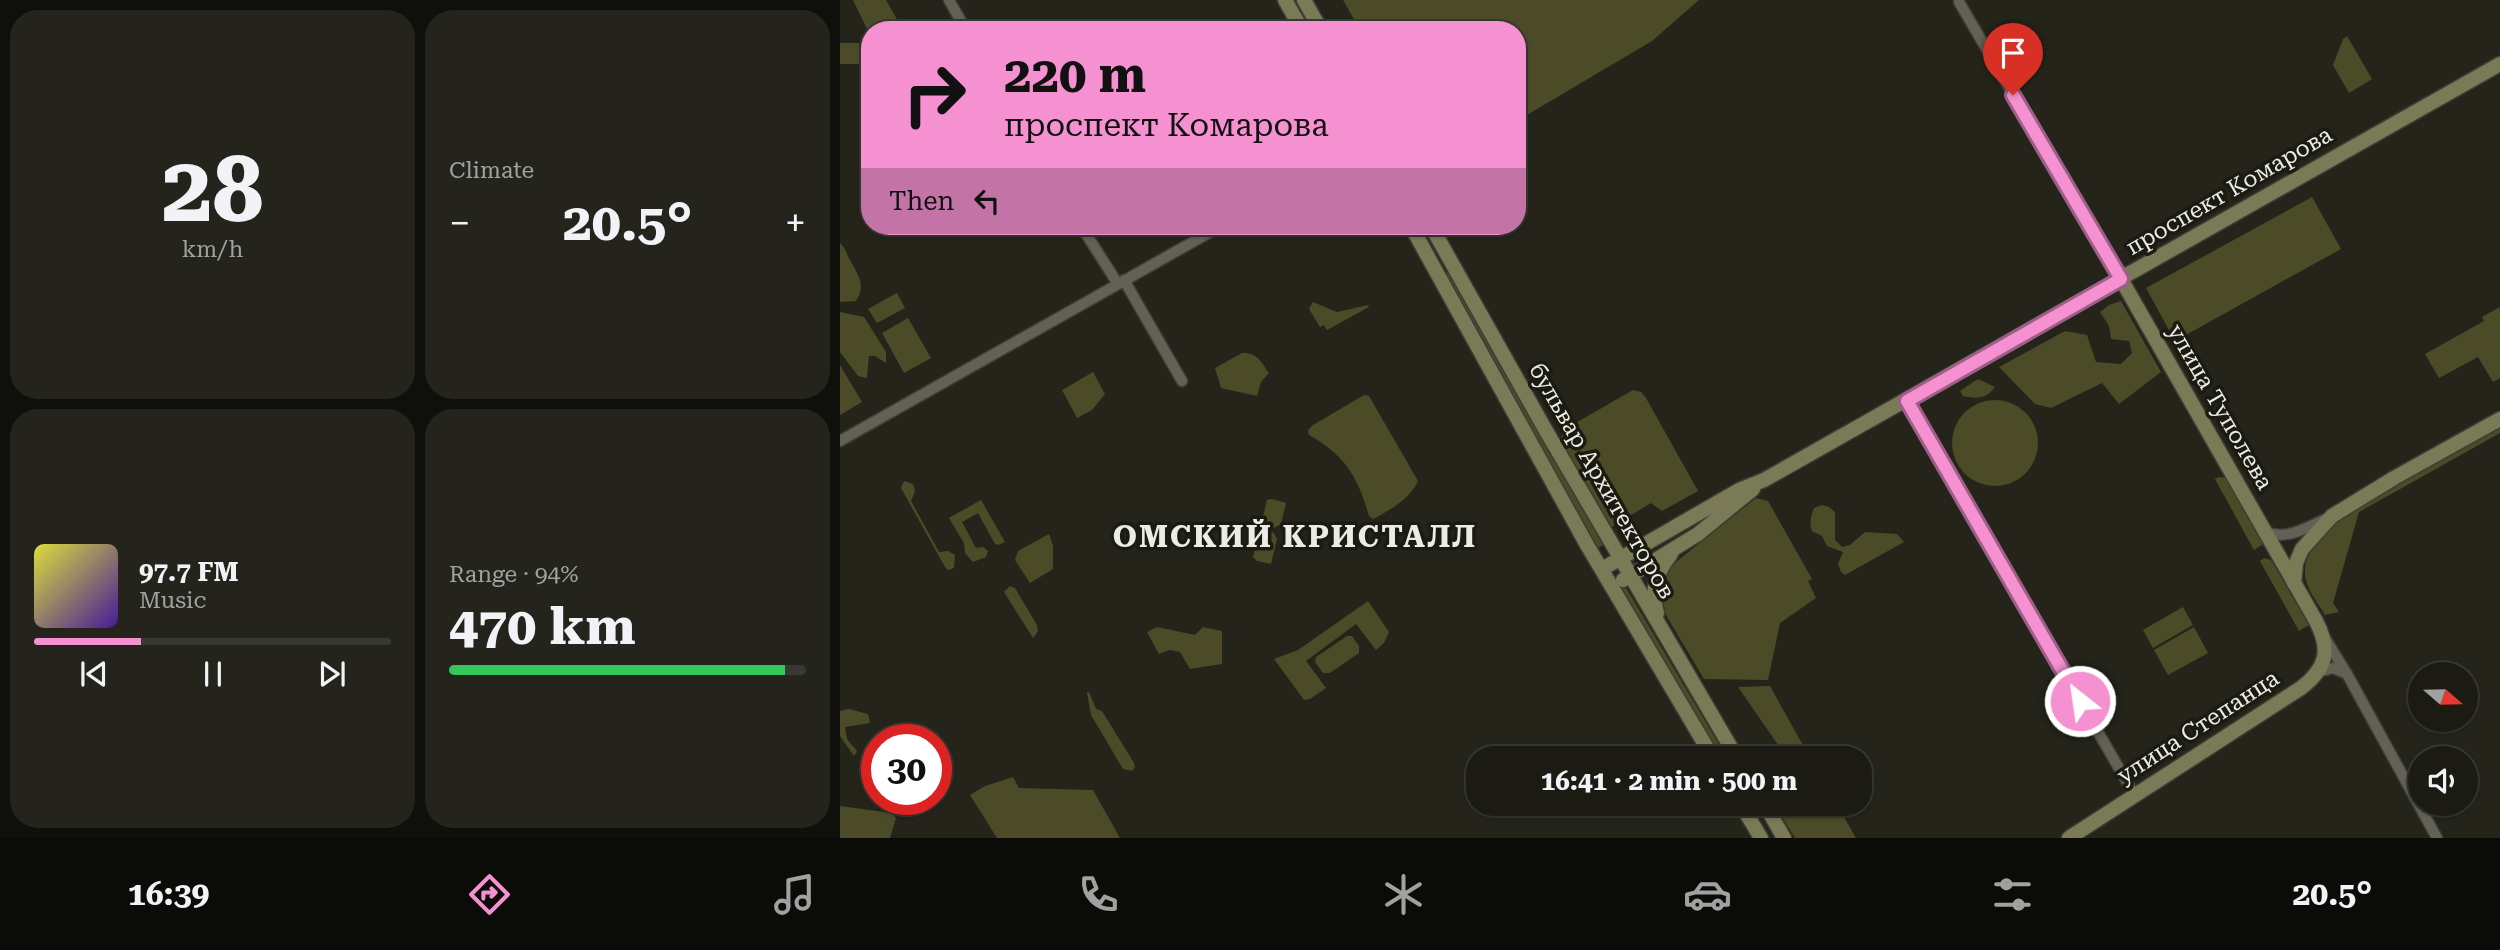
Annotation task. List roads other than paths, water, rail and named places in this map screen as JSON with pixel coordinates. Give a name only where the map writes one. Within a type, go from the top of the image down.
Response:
[{"type":"main road","points":[[1285,0],[1297,21]]},
{"type":"main road","points":[[1304,0],[1316,21]]},
{"type":"main road","name":"проспект Комарова","points":[[1602,569],[1739,490],[1761,481],[1907,401],[2500,64]]},
{"type":"main road","name":"бульвар Архитекторов","points":[[1416,235],[1602,569],[1706,746]]},
{"type":"main road","name":"бульвар Архитекторов","points":[[1436,235],[1730,746]]},
{"type":"main road","name":"улица Туполева","points":[[2121,279],[2324,636]]},
{"type":"main road","points":[[2294,584],[2296,562],[2302,549],[2332,516],[2500,419]]},
{"type":"main road","name":"проспект Комарова","points":[[1612,586],[1673,551],[1723,514],[1761,481]]},
{"type":"main road","points":[[1662,631],[1653,594],[1660,570],[1673,551]]},
{"type":"main road","points":[[2318,672],[2325,654],[2324,636]]},
{"type":"main road","name":"улица Степанца","points":[[2069,838],[2265,712],[2306,684],[2318,672]]},
{"type":"main road","points":[[1748,816],[1761,838]]},
{"type":"main road","points":[[1771,816],[1784,838]]},
{"type":"street","points":[[948,0],[961,21]]},
{"type":"street","name":"улица Туполева","points":[[1959,2],[2121,279]]},
{"type":"street","points":[[1087,235],[1121,282],[1182,381]]},
{"type":"street","points":[[840,441],[1205,235]]},
{"type":"street","points":[[1907,401],[2135,796]]},
{"type":"street","points":[[2265,532],[2276,536],[2287,535],[2332,516]]},
{"type":"street","name":"улица Туполева","points":[[2324,636],[2437,838]]},
{"type":"street","points":[[2318,672],[2333,668],[2347,674]]},
{"type":"district","name":"ОМСКИЙ КРИСТАЛЛ","points":[[1295,536]]}]
